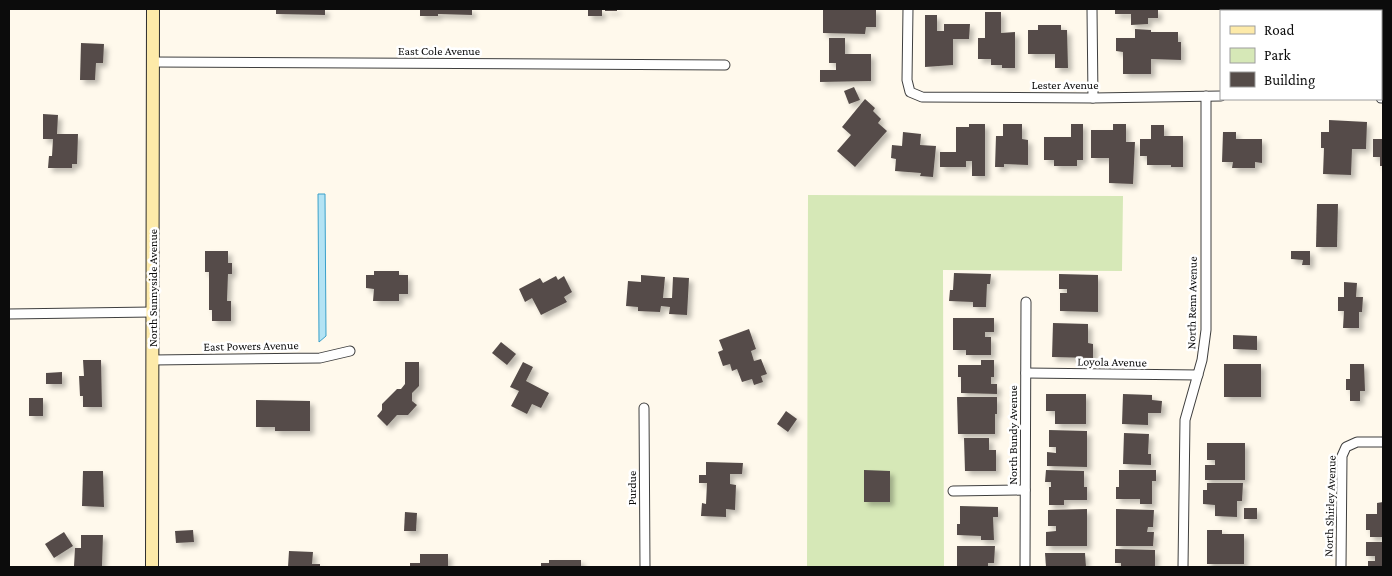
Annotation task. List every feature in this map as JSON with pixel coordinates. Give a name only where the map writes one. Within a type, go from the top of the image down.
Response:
[{"type":"main road","name":"North Sunnyside Avenue","points":[[152,567],[153,9]]},
{"type":"street","name":"Lester Avenue","points":[[908,9],[907,80],[910,92],[922,97],[1092,98],[1220,96]]},
{"type":"street","points":[[1092,9],[1092,98]]},
{"type":"street","name":"East Cole Avenue","points":[[153,62],[725,65]]},
{"type":"street","name":"North Renn Avenue","points":[[1183,567],[1185,420],[1202,360],[1206,330],[1206,96]]},
{"type":"street","name":"North Bundy Avenue","points":[[1025,567],[1026,302]]},
{"type":"street","points":[[9,314],[152,312]]},
{"type":"street","name":"East Powers Avenue","points":[[152,360],[320,358],[350,351]]},
{"type":"street","name":"Loyola Avenue","points":[[1026,373],[1198,375]]},
{"type":"street","name":"Purdue","points":[[644,408],[645,567]]},
{"type":"street","name":"North Shirley Avenue","points":[[1341,567],[1342,456],[1346,447],[1357,442],[1383,442]]},
{"type":"street","points":[[953,491],[1026,490]]},
{"type":"green space","points":[[808,195],[1123,196],[1122,271],[943,270],[944,567],[807,567]]},
{"type":"water","points":[[318,194],[325,194],[326,336],[319,342]]},
{"type":"building","points":[[276,9],[325,9],[325,15],[276,14]]},
{"type":"building","points":[[420,9],[472,9],[472,15],[438,14],[438,16],[420,16]]},
{"type":"building","points":[[588,9],[602,9],[602,16],[588,16]]},
{"type":"building","points":[[605,9],[617,9],[617,11],[605,11]]},
{"type":"building","points":[[823,9],[876,9],[876,27],[866,27],[865,34],[823,33]]},
{"type":"building","points":[[1115,9],[1158,9],[1158,18],[1148,18],[1148,24],[1131,25],[1131,14],[1115,14]]},
{"type":"building","points":[[985,12],[1001,12],[1001,33],[1015,32],[1015,68],[1002,68],[1002,65],[991,65],[991,59],[978,59],[978,38],[985,38]]},
{"type":"building","points":[[925,15],[937,15],[937,31],[944,31],[944,24],[970,24],[969,39],[953,39],[953,65],[925,67]]},
{"type":"building","points":[[1038,25],[1061,25],[1061,30],[1067,30],[1068,68],[1055,68],[1055,54],[1028,54],[1028,30],[1038,30]]},
{"type":"building","points":[[1135,29],[1151,30],[1151,32],[1178,32],[1178,42],[1181,42],[1181,60],[1151,59],[1151,74],[1123,74],[1123,52],[1116,51],[1116,38],[1135,38]]},
{"type":"building","points":[[829,38],[845,38],[845,54],[871,54],[871,81],[820,82],[820,70],[836,70],[836,63],[829,63]]},
{"type":"building","points":[[81,43],[104,44],[103,63],[96,63],[95,80],[80,80]]},
{"type":"building","points":[[854,87],[860,100],[849,104],[844,91]]},
{"type":"building","points":[[865,99],[875,108],[873,111],[881,119],[878,123],[887,131],[855,167],[837,151],[851,135],[842,127]]},
{"type":"building","points":[[43,114],[58,115],[57,134],[78,134],[77,164],[72,164],[72,168],[48,168],[49,156],[52,156],[53,139],[43,139]]},
{"type":"building","points":[[1329,120],[1367,122],[1366,149],[1352,149],[1351,175],[1323,174],[1324,148],[1321,148],[1321,132],[1329,132]]},
{"type":"building","points":[[969,124],[985,124],[985,176],[972,176],[972,161],[966,161],[966,167],[940,167],[940,152],[956,152],[956,127],[969,127]]},
{"type":"building","points":[[1003,124],[1022,124],[1022,139],[1028,140],[1028,165],[1004,164],[1004,167],[995,167],[996,136],[1003,136]]},
{"type":"building","points":[[1071,124],[1083,124],[1083,160],[1077,160],[1077,166],[1054,166],[1054,160],[1044,160],[1044,137],[1071,137]]},
{"type":"building","points":[[1113,124],[1126,124],[1126,142],[1135,142],[1133,184],[1109,183],[1109,158],[1091,158],[1091,130],[1113,130]]},
{"type":"building","points":[[1151,125],[1164,125],[1164,136],[1183,136],[1183,167],[1147,165],[1147,156],[1140,156],[1140,139],[1151,139]]},
{"type":"building","points":[[903,132],[921,134],[920,145],[936,146],[933,177],[920,176],[921,173],[895,171],[896,159],[891,158],[892,145],[902,146]]},
{"type":"building","points":[[1223,132],[1236,132],[1236,139],[1262,139],[1262,163],[1255,162],[1255,168],[1232,168],[1233,162],[1222,162]]},
{"type":"building","points":[[1373,139],[1383,139],[1383,166],[1380,166],[1380,157],[1373,157]]},
{"type":"building","points":[[1317,204],[1338,204],[1337,247],[1316,247]]},
{"type":"building","points":[[205,251],[228,251],[228,263],[232,263],[232,274],[228,274],[227,301],[231,301],[231,321],[212,321],[212,310],[209,310],[209,272],[205,272]]},
{"type":"building","points":[[1291,251],[1310,251],[1310,265],[1302,265],[1303,260],[1291,259]]},
{"type":"building","points":[[374,271],[399,271],[399,275],[408,275],[408,294],[399,294],[399,301],[373,301],[374,289],[366,288],[366,275],[374,275]]},
{"type":"building","points":[[954,273],[991,274],[990,284],[987,284],[986,307],[973,307],[973,302],[949,301],[950,290],[953,290]]},
{"type":"building","points":[[1059,274],[1098,275],[1098,312],[1060,311],[1060,293],[1067,293],[1067,289],[1059,289]]},
{"type":"building","points":[[641,275],[665,277],[663,298],[672,298],[673,277],[689,278],[687,315],[669,314],[670,307],[661,306],[660,312],[638,311],[638,307],[626,306],[628,281],[641,282]]},
{"type":"building","points":[[556,276],[558,280],[564,276],[572,292],[564,297],[567,302],[541,315],[532,298],[525,302],[519,289],[540,278],[543,283]]},
{"type":"building","points":[[1344,282],[1357,283],[1356,297],[1363,297],[1362,312],[1359,312],[1359,328],[1343,328],[1344,311],[1338,311],[1338,297],[1344,297]]},
{"type":"building","points":[[953,318],[994,318],[994,332],[985,332],[985,337],[991,337],[991,355],[966,355],[966,350],[953,350]]},
{"type":"building","points":[[1053,323],[1088,324],[1088,343],[1093,344],[1093,358],[1052,357]]},
{"type":"building","points":[[749,329],[756,349],[751,351],[754,361],[761,359],[767,374],[761,376],[763,382],[754,385],[752,379],[742,382],[737,369],[732,371],[730,364],[723,366],[718,352],[723,350],[719,340]]},
{"type":"building","points":[[1233,335],[1257,336],[1257,350],[1233,349]]},
{"type":"building","points":[[501,342],[516,354],[507,365],[492,353]]},
{"type":"building","points":[[83,360],[101,360],[102,407],[83,407],[83,396],[80,396],[79,376],[84,376]]},
{"type":"building","points":[[981,360],[994,360],[994,377],[991,377],[991,384],[997,384],[997,394],[961,393],[961,377],[958,377],[958,365],[981,365]]},
{"type":"building","points":[[405,362],[419,362],[419,386],[412,393],[412,401],[417,405],[408,415],[397,415],[387,426],[377,416],[382,410],[382,404],[405,384]]},
{"type":"building","points":[[523,362],[533,367],[526,381],[549,393],[541,408],[532,404],[527,414],[511,406],[519,391],[510,387]]},
{"type":"building","points":[[1224,364],[1261,364],[1261,397],[1224,397]]},
{"type":"building","points":[[1350,364],[1364,364],[1365,391],[1360,391],[1360,401],[1350,401],[1350,390],[1346,390],[1346,379],[1350,379]]},
{"type":"building","points":[[62,372],[62,384],[46,384],[46,373]]},
{"type":"building","points":[[1046,394],[1086,394],[1086,424],[1055,424],[1055,411],[1046,411]]},
{"type":"building","points":[[1123,394],[1152,395],[1152,400],[1162,401],[1161,413],[1148,413],[1148,425],[1122,424]]},
{"type":"building","points":[[957,397],[997,397],[995,434],[958,434]]},
{"type":"building","points":[[29,398],[43,398],[43,416],[29,416]]},
{"type":"building","points":[[256,400],[310,401],[310,431],[275,431],[275,427],[256,427]]},
{"type":"building","points":[[786,411],[797,419],[788,432],[777,424]]},
{"type":"building","points":[[1049,430],[1087,431],[1087,467],[1047,466],[1047,452],[1056,453],[1056,447],[1049,447]]},
{"type":"building","points":[[1124,433],[1149,434],[1148,454],[1151,454],[1151,465],[1123,464]]},
{"type":"building","points":[[964,438],[989,438],[989,450],[996,450],[996,471],[965,471]]},
{"type":"building","points":[[1207,443],[1245,443],[1245,480],[1205,480],[1205,465],[1215,465],[1215,460],[1207,460]]},
{"type":"building","points":[[706,462],[743,463],[742,474],[730,474],[730,484],[736,485],[735,510],[726,509],[726,517],[701,516],[702,503],[706,504],[707,483],[699,483],[699,475],[706,475]]},
{"type":"building","points":[[864,470],[890,471],[890,502],[864,502]]},
{"type":"building","points":[[1046,470],[1084,471],[1084,487],[1087,487],[1087,500],[1064,500],[1064,505],[1049,505],[1049,487],[1051,487],[1051,482],[1045,482]]},
{"type":"building","points":[[1119,470],[1156,470],[1156,481],[1152,481],[1152,504],[1140,504],[1140,499],[1116,499],[1116,487],[1119,487]]},
{"type":"building","points":[[83,471],[103,471],[104,507],[82,506]]},
{"type":"building","points":[[1207,483],[1243,483],[1242,501],[1237,501],[1237,517],[1215,516],[1215,505],[1203,504],[1203,490],[1207,490]]},
{"type":"building","points":[[1383,502],[1383,537],[1370,537],[1370,530],[1366,530],[1366,514],[1377,514],[1377,503]]},
{"type":"building","points":[[960,506],[998,507],[998,517],[993,517],[994,540],[981,540],[981,536],[957,535],[957,524],[960,524]]},
{"type":"building","points":[[1244,508],[1257,508],[1257,519],[1244,519]]},
{"type":"building","points":[[1087,509],[1087,546],[1046,546],[1046,532],[1056,531],[1056,526],[1048,526],[1048,510]]},
{"type":"building","points":[[1116,509],[1154,510],[1153,527],[1148,527],[1147,532],[1154,532],[1153,546],[1116,546]]},
{"type":"building","points":[[405,512],[417,513],[416,531],[404,531]]},
{"type":"building","points":[[193,530],[194,542],[176,543],[175,531]]},
{"type":"building","points":[[1207,530],[1222,530],[1222,534],[1244,534],[1244,564],[1207,564]]},
{"type":"building","points":[[64,532],[73,546],[54,558],[45,544]]},
{"type":"building","points":[[81,535],[103,535],[102,566],[74,566],[75,548],[81,548]]},
{"type":"building","points":[[1366,542],[1383,542],[1383,567],[1368,567],[1368,561],[1375,561],[1375,556],[1366,556]]},
{"type":"building","points":[[957,546],[995,546],[994,563],[988,563],[988,567],[957,567]]},
{"type":"building","points":[[1115,549],[1155,550],[1155,567],[1121,567],[1121,563],[1115,563]]},
{"type":"building","points":[[289,551],[313,552],[312,564],[320,564],[320,567],[288,567]]},
{"type":"building","points":[[1045,553],[1085,553],[1086,567],[1046,567]]},
{"type":"building","points":[[420,554],[448,554],[448,567],[410,567],[410,563],[420,563]]},
{"type":"building","points":[[549,560],[581,560],[581,567],[541,567],[541,563],[549,563]]}]
